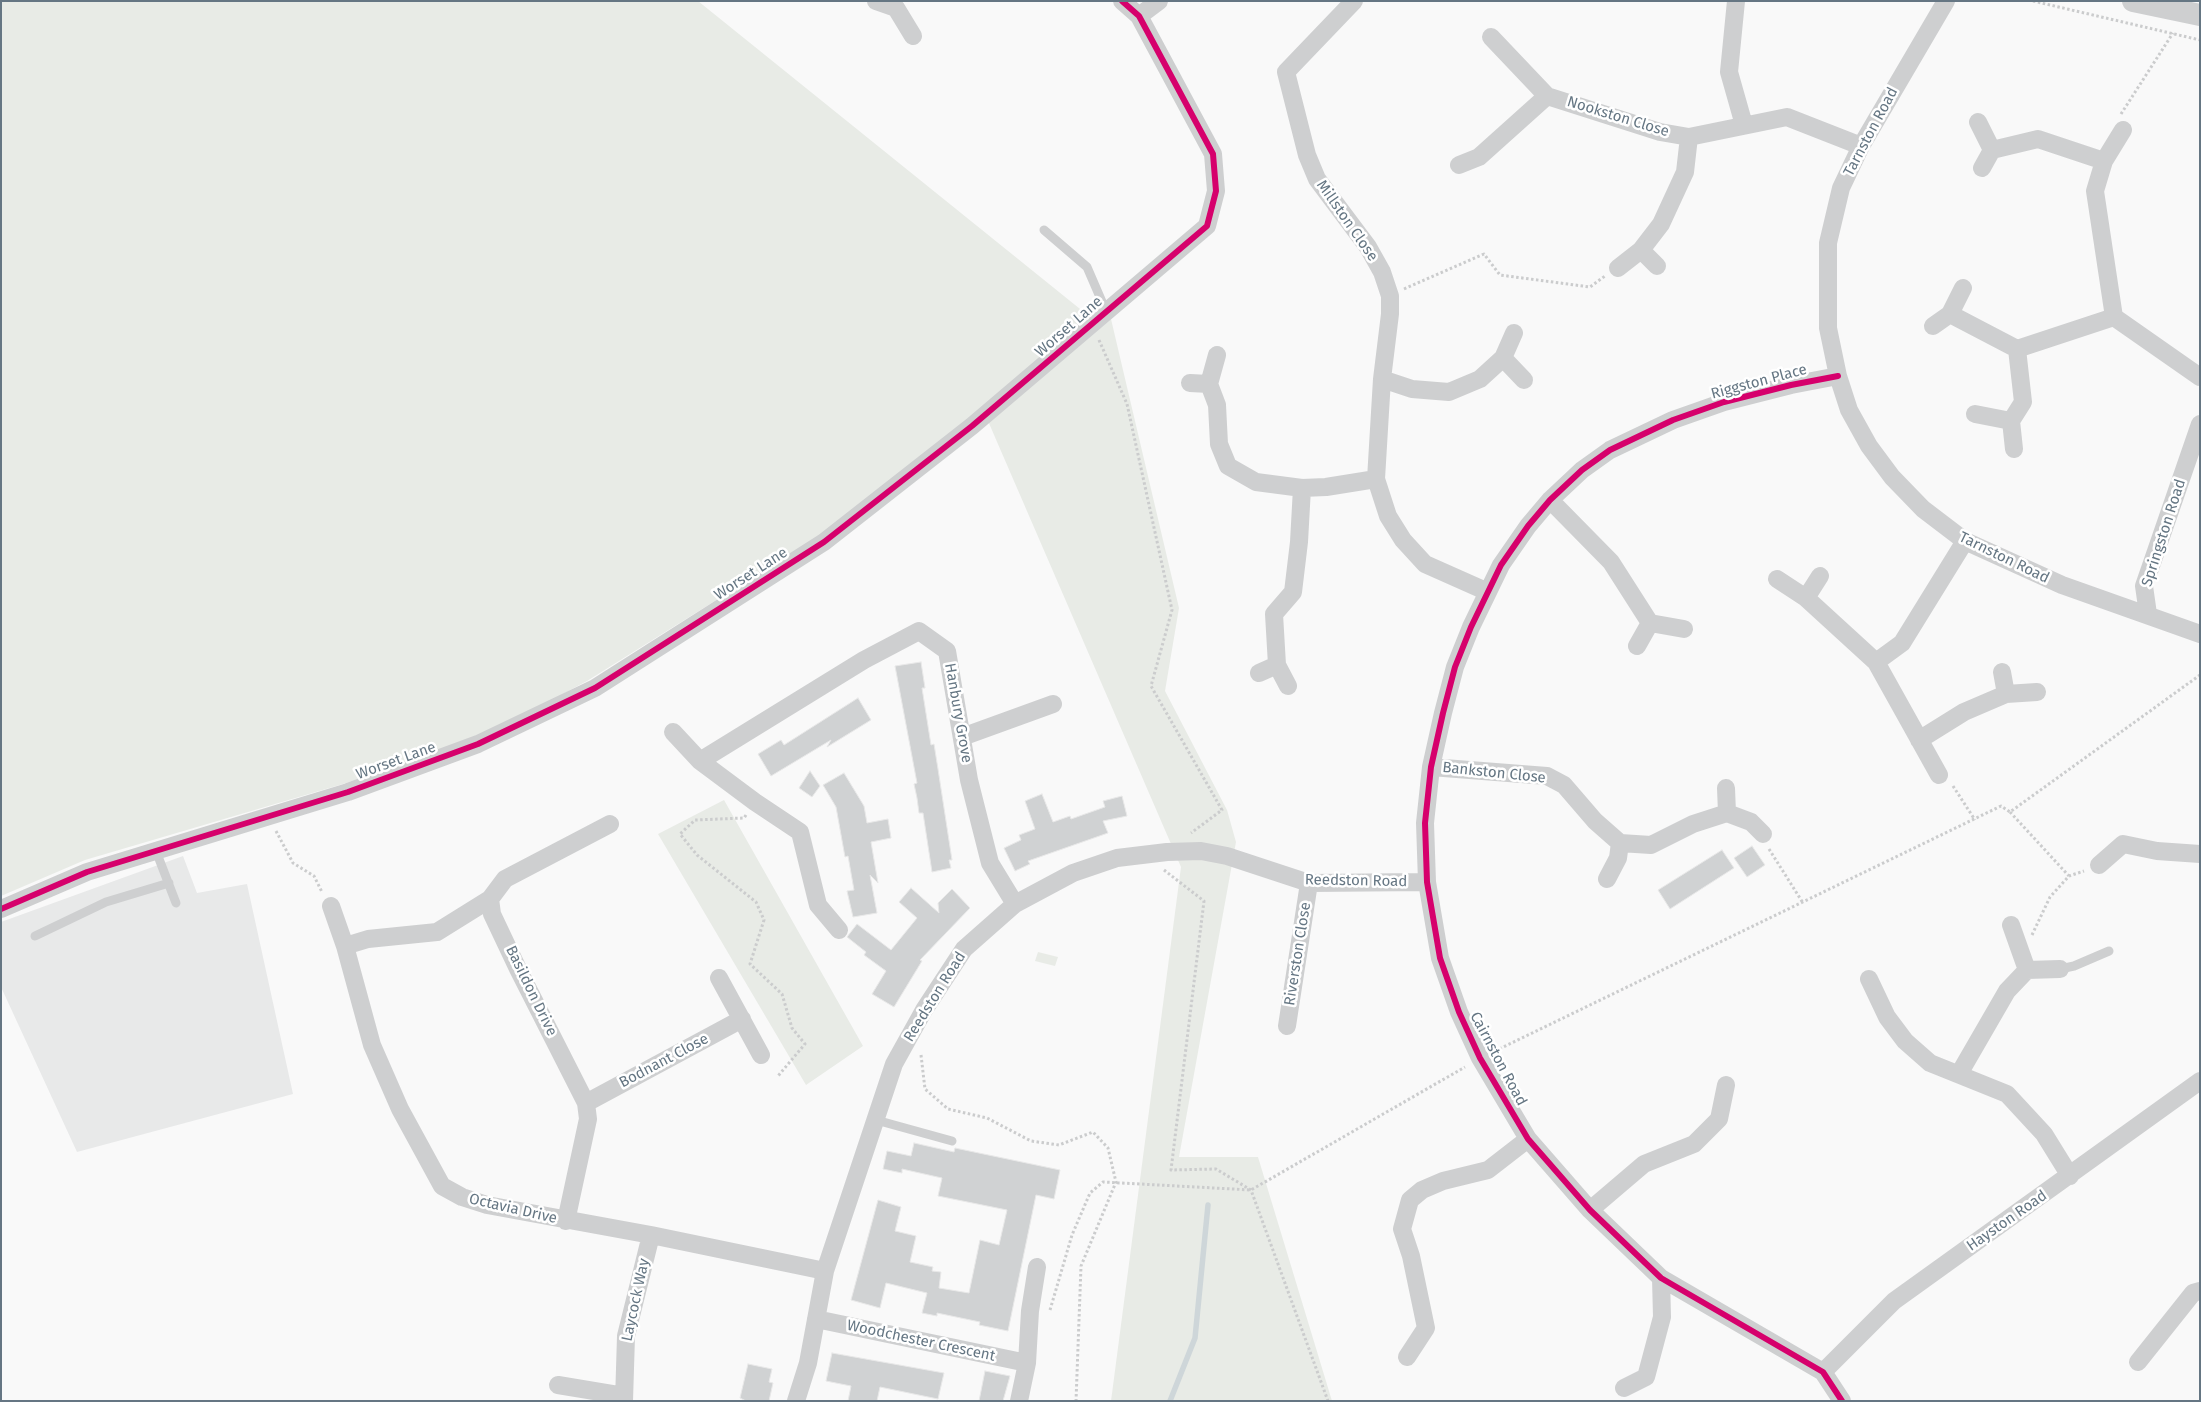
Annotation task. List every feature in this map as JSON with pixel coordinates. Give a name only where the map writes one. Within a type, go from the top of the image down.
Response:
[{"type":"street","points":[[876,1],[900,4],[913,36]]},
{"type":"street","name":"Worset Lane","points":[[1,909],[87,872],[348,792],[478,744],[595,688],[824,542],[972,426],[1207,226],[1216,191],[1213,154],[1139,16],[1122,1]]},
{"type":"street","points":[[1139,16],[1159,1]]},
{"type":"street","name":"Millston Close","points":[[1354,1],[1286,72],[1307,155],[1317,179],[1368,247],[1382,272],[1390,296],[1390,314],[1382,379],[1376,479],[1388,516],[1403,540],[1425,564],[1488,592]]},
{"type":"street","points":[[1736,1],[1729,72],[1744,125]]},
{"type":"street","name":"Tarnston Road","points":[[1946,1],[1861,146],[1841,188],[1828,242],[1828,328],[1838,376],[1849,410],[1869,446],[1892,477],[1922,509],[1965,542],[2062,585],[2200,634]]},
{"type":"street","points":[[2133,1],[2200,15]]},
{"type":"street","name":"Nookston Close","points":[[1491,37],[1547,96],[1660,132],[1689,137],[1787,117],[1861,146]]},
{"type":"street","name":"Nookston Close","points":[[1459,164],[1479,157],[1547,96]]},
{"type":"street","points":[[1978,122],[1992,150]]},
{"type":"street","points":[[2123,130],[2104,161],[2095,191],[2114,317],[2200,377]]},
{"type":"street","name":"Nookston Close","points":[[1618,268],[1641,250],[1660,224],[1685,172],[1689,137]]},
{"type":"street","points":[[1982,168],[1992,150],[2038,139],[2104,161]]},
{"type":"street","points":[[1641,250],[1657,266]]},
{"type":"street","points":[[1933,326],[1950,314],[1963,288]]},
{"type":"street","points":[[1950,314],[2016,349],[2114,317]]},
{"type":"street","points":[[1382,379],[1412,389],[1449,392],[1480,380],[1503,358],[1514,334]]},
{"type":"street","points":[[2014,450],[2011,421],[2023,402],[2016,349]]},
{"type":"street","points":[[1217,355],[1209,384],[1217,405],[1219,444],[1228,466],[1256,482],[1302,488],[1326,487],[1376,479]]},
{"type":"street","points":[[1503,358],[1524,380]]},
{"type":"street","name":"Riggston Place","points":[[1633,438],[1673,420],[1724,402],[1838,376]]},
{"type":"street","points":[[1190,384],[1209,384]]},
{"type":"street","points":[[1975,414],[2011,421]]},
{"type":"street","name":"Springston Road","points":[[2148,614],[2144,586],[2200,424]]},
{"type":"street","name":"Cairnston Road","points":[[1633,438],[1610,450],[1582,470],[1550,500],[1528,526],[1507,557],[1488,592],[1455,667],[1431,766],[1426,823],[1427,882],[1440,958],[1459,1012],[1480,1058],[1528,1139],[1590,1210],[1661,1278],[1823,1372],[1842,1401]]},
{"type":"street","points":[[1288,686],[1277,665],[1274,614],[1293,592],[1299,542],[1302,488]]},
{"type":"street","points":[[1550,500],[1611,562],[1650,624]]},
{"type":"street","points":[[1876,662],[1902,643],[1965,542]]},
{"type":"street","points":[[1806,598],[1820,576]]},
{"type":"street","points":[[1777,579],[1806,598],[1876,662],[1939,775]]},
{"type":"street","points":[[1650,624],[1684,628]]},
{"type":"street","points":[[1637,646],[1650,624]]},
{"type":"street","name":"Hanbury Grove","points":[[700,761],[864,660],[919,631],[947,652],[969,780],[990,863],[1015,904]]},
{"type":"street","points":[[1259,673],[1277,665]]},
{"type":"street","points":[[2002,672],[2006,694]]},
{"type":"street","points":[[1919,740],[1964,712],[2006,694],[2037,692]]},
{"type":"street","points":[[962,737],[1053,704]]},
{"type":"street","points":[[673,732],[700,761],[755,802],[800,832],[818,905],[839,930]]},
{"type":"street","name":"Bankston Close","points":[[1431,766],[1547,776],[1564,785],[1595,821],[1620,843]]},
{"type":"street","points":[[1726,788],[1727,813]]},
{"type":"street","points":[[1607,879],[1618,858],[1620,843],[1652,845],[1692,824],[1727,813],[1751,822],[1763,834]]},
{"type":"street","points":[[345,946],[368,939],[417,936],[437,932],[490,899],[505,879],[610,824]]},
{"type":"street","points":[[2099,865],[2123,844],[2157,851],[2200,854]]},
{"type":"street","name":"Reedston Road","points":[[796,1401],[808,1363],[824,1271],[894,1064],[924,1010],[964,949],[1015,904],[1073,873],[1108,861],[1167,852],[1201,851],[1227,856],[1309,883],[1427,882]]},
{"type":"street","name":"Riverston Close","points":[[1287,1026],[1309,883]]},
{"type":"street","name":"Basildon Drive","points":[[490,899],[492,914],[586,1103],[588,1119],[566,1221]]},
{"type":"street","name":"Octavia Drive","points":[[327,901],[345,946],[372,1045],[400,1109],[442,1186],[462,1197],[487,1205],[566,1221],[651,1235],[824,1271]]},
{"type":"street","points":[[2010,926],[2027,970]]},
{"type":"street","points":[[1959,1074],[2007,991],[2027,970],[2060,968]]},
{"type":"street","points":[[720,978],[761,1056]]},
{"type":"street","points":[[1869,979],[1887,1017],[1905,1041],[1930,1063],[2007,1094],[2044,1134],[2070,1176]]},
{"type":"street","name":"Bodnant Close","points":[[586,1103],[742,1019]]},
{"type":"street","name":"Hayston Road","points":[[1823,1372],[1894,1301],[2200,1081]]},
{"type":"street","points":[[1590,1210],[1644,1164],[1694,1144],[1719,1119],[1726,1084]]},
{"type":"street","points":[[1407,1357],[1426,1328],[1411,1256],[1402,1229],[1410,1200],[1422,1190],[1443,1181],[1488,1170],[1528,1139]]},
{"type":"street","name":"Laycock Way","points":[[558,1385],[624,1398],[626,1336],[651,1235]]},
{"type":"street","points":[[1019,1401],[1027,1363],[1030,1311],[1037,1267]]},
{"type":"street","points":[[1624,1388],[1646,1378],[1662,1316],[1661,1278]]},
{"type":"street","points":[[2138,1362],[2193,1293],[2200,1291]]},
{"type":"street","name":"Woodchester Crescent","points":[[816,1319],[1027,1363]]},
{"type":"lane","points":[[1044,230],[1087,267],[1106,310]]},
{"type":"lane","points":[[156,851],[176,903]]},
{"type":"lane","points":[[35,936],[106,902],[169,883]]},
{"type":"lane","points":[[2060,968],[2074,966],[2109,951]]},
{"type":"lane","points":[[876,1120],[952,1140]]},
{"type":"path","points":[[2034,1],[2200,40]]},
{"type":"path","points":[[2123,130],[2118,118],[2173,33]]},
{"type":"path","points":[[1390,296],[1484,254],[1500,275],[1590,287],[1618,268]]},
{"type":"path","points":[[1091,324],[1127,404],[1172,610],[1150,686],[1222,810],[1190,834]]},
{"type":"path","points":[[2010,812],[2200,675]]},
{"type":"path","points":[[1939,775],[1946,774],[1975,820]]},
{"type":"path","points":[[755,802],[744,818],[695,820],[680,834],[697,855],[756,902],[764,920],[750,964],[782,994],[792,1028],[805,1044],[778,1076]]},
{"type":"path","points":[[1030,1311],[1050,1311],[1072,1235],[1090,1193],[1104,1182],[1251,1190],[1480,1058],[1804,903],[2001,806],[2010,812],[2070,876]]},
{"type":"path","points":[[269,817],[293,863],[314,876],[327,901]]},
{"type":"path","points":[[1763,834],[1762,838],[1804,903]]},
{"type":"path","points":[[2019,951],[2036,930],[2050,898],[2070,876],[2099,865]]},
{"type":"path","points":[[1161,868],[1204,901],[1171,1170],[1216,1169],[1251,1190],[1328,1401]]},
{"type":"path","points":[[920,1046],[924,1089],[948,1109],[987,1118],[1032,1141],[1059,1145],[1093,1132],[1108,1148],[1116,1182],[1081,1266],[1076,1401]]},
{"type":"shaded area","points":[[1,1],[698,1],[1090,317],[967,420],[817,537],[587,681],[481,738],[343,784],[85,860],[1,896]]},
{"type":"shaded area","points":[[1111,319],[1179,608],[1165,691],[1227,810],[1236,842],[1179,1157],[1258,1157],[1332,1401],[1111,1401],[1181,867],[988,421]]},
{"type":"shaded area","points":[[724,800],[863,1046],[806,1085],[658,834]]},
{"type":"shaded area","points":[[183,856],[197,893],[247,884],[293,1094],[77,1152],[1,987],[1,922]]},
{"type":"shaded area","points":[[1038,952],[1058,957],[1055,966],[1035,961]]},
{"type":"building","points":[[921,662],[925,688],[922,688],[931,745],[934,744],[952,860],[949,860],[951,868],[932,872],[923,813],[919,813],[914,784],[917,783],[895,666]]},
{"type":"building","points":[[858,698],[871,720],[827,747],[831,740],[771,776],[758,754],[781,740],[784,745]]},
{"type":"building","points":[[810,771],[820,786],[812,797],[799,788]]},
{"type":"building","points":[[844,773],[864,806],[867,823],[888,819],[891,838],[871,842],[878,883],[870,875],[877,913],[853,917],[847,891],[854,890],[848,856],[845,857],[836,807],[823,785]]},
{"type":"building","points":[[1042,794],[1053,822],[1070,816],[1071,819],[1105,807],[1103,801],[1122,796],[1127,816],[1103,821],[1108,833],[1028,861],[1030,864],[1015,871],[1004,848],[1021,840],[1019,835],[1035,829],[1025,801]]},
{"type":"building","points":[[1752,846],[1765,865],[1747,877],[1734,858]]},
{"type":"building","points":[[1722,850],[1734,868],[1670,909],[1658,890]]},
{"type":"building","points":[[911,888],[939,913],[938,903],[952,889],[970,908],[920,960],[922,961],[894,1007],[872,994],[886,971],[864,955],[866,952],[847,937],[857,924],[891,950],[917,918],[899,902]]},
{"type":"building","points":[[914,1143],[954,1152],[955,1148],[1060,1170],[1054,1199],[1036,1195],[1008,1331],[979,1325],[980,1322],[937,1313],[937,1316],[922,1313],[927,1293],[886,1283],[880,1308],[851,1300],[878,1200],[901,1207],[895,1231],[916,1236],[910,1262],[933,1267],[932,1271],[941,1272],[939,1288],[969,1293],[980,1240],[999,1245],[1007,1210],[938,1196],[942,1178],[902,1169],[902,1173],[883,1169],[887,1151],[911,1156]]},
{"type":"building","points":[[832,1353],[944,1373],[938,1399],[880,1387],[877,1401],[848,1401],[851,1386],[826,1381]]},
{"type":"building","points":[[748,1364],[772,1369],[769,1382],[773,1383],[769,1401],[746,1401],[740,1398]]},
{"type":"building","points":[[985,1371],[1010,1376],[1003,1401],[979,1401]]},
{"type":"waterway","points":[[1170,1401],[1195,1338],[1208,1205]]},
{"type":"cycle path","points":[[1,909],[87,872],[348,792],[478,744],[595,688],[824,542],[972,426],[1207,226],[1216,191],[1213,154],[1139,16],[1122,1]]},
{"type":"cycle path","points":[[1838,376],[1791,385],[1724,402],[1673,420],[1610,450],[1582,470],[1550,500],[1528,526],[1501,565],[1471,627],[1455,667],[1431,767],[1425,823],[1427,882],[1440,958],[1459,1012],[1480,1058],[1528,1139],[1590,1210],[1661,1278],[1823,1372],[1842,1401]]}]
